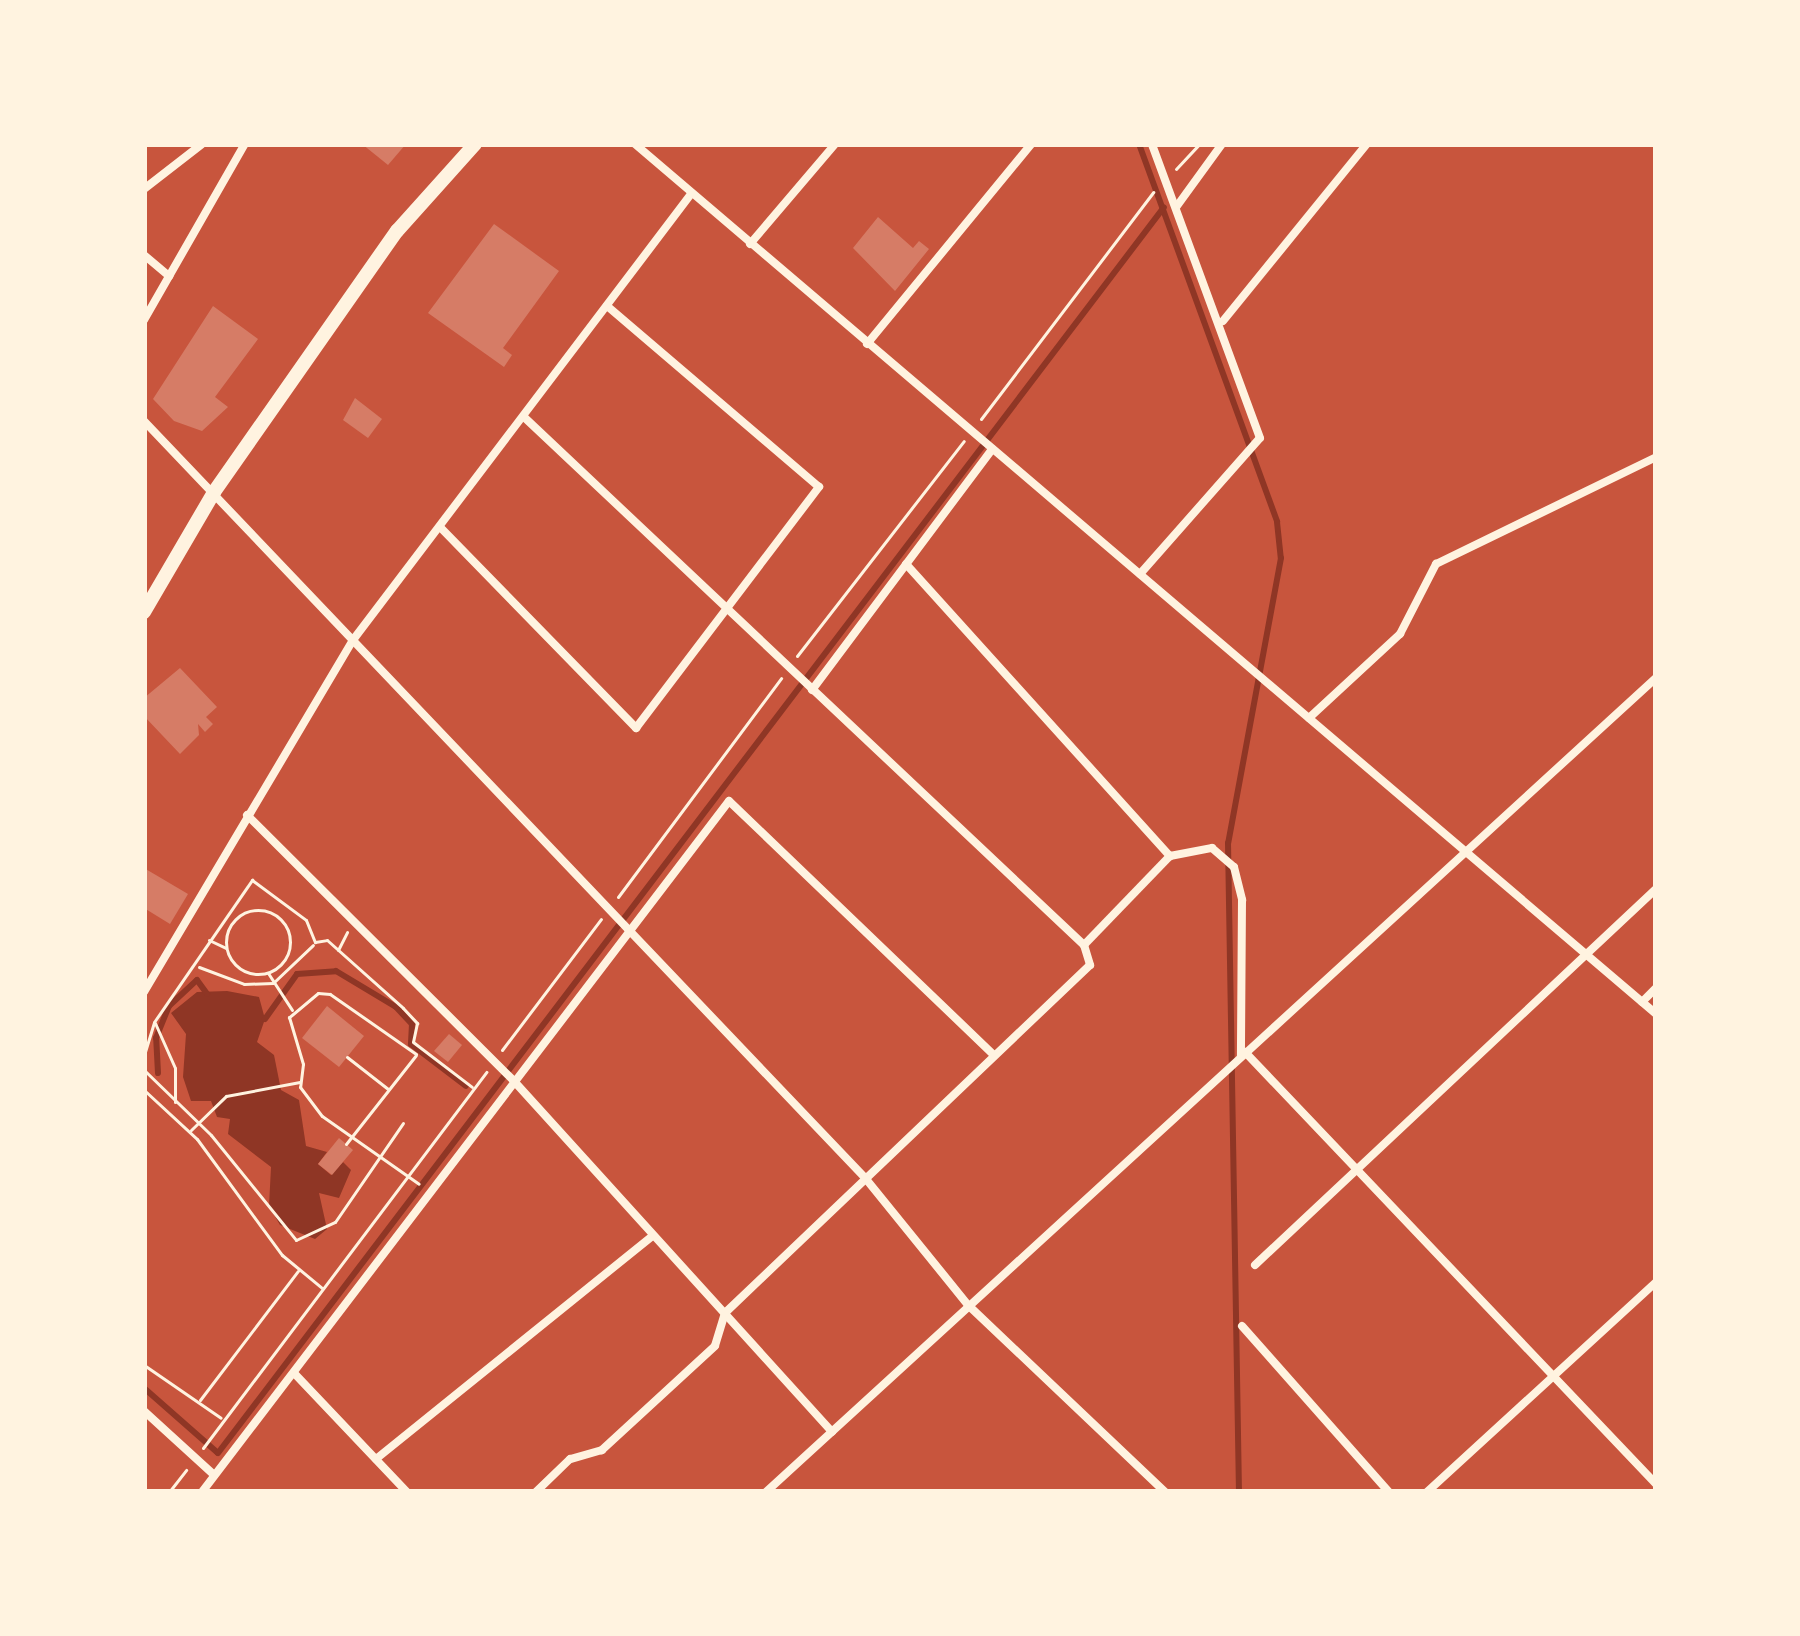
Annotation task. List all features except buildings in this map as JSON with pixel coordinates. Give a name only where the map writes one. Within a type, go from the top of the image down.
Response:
[{"type":"main road","points":[[144,612],[214,493],[397,231],[475,144]]},
{"type":"street","points":[[144,189],[202,144]]},
{"type":"street","points":[[635,144],[1656,1014]]},
{"type":"street","points":[[750,244],[835,144]]},
{"type":"street","points":[[867,344],[1031,144]]},
{"type":"street","points":[[1140,574],[1260,438],[1222,322],[1152,144]]},
{"type":"street","points":[[1177,207],[1222,144]]},
{"type":"street","points":[[1222,322],[1367,144]]},
{"type":"street","points":[[144,320],[242,145]]},
{"type":"street","points":[[144,992],[353,640],[691,194]]},
{"type":"street","points":[[144,255],[170,276]]},
{"type":"street","points":[[440,527],[636,728],[819,487],[607,306]]},
{"type":"street","points":[[524,418],[1084,945],[1090,965],[725,1312],[716,1346],[602,1450],[571,1459],[536,1492]]},
{"type":"street","points":[[144,421],[866,1180],[968,1305],[1166,1492]]},
{"type":"street","points":[[812,690],[992,449]]},
{"type":"street","points":[[1309,718],[1390,646],[1436,564],[1656,458]]},
{"type":"street","points":[[906,564],[1170,856]]},
{"type":"street","points":[[766,1492],[1656,678]]},
{"type":"street","points":[[202,1492],[729,801],[994,1055]]},
{"type":"street","points":[[248,815],[514,1080],[832,1432]]},
{"type":"street","points":[[1084,945],[1170,856],[1213,848],[1234,867],[1242,900],[1243,1054],[1656,1484]]},
{"type":"street","points":[[1255,1264],[1656,889]]},
{"type":"street","points":[[1642,1002],[1656,988]]},
{"type":"street","points":[[376,1459],[652,1237]]},
{"type":"street","points":[[1427,1492],[1656,1282]]},
{"type":"street","points":[[1243,1326],[1389,1492]]},
{"type":"street","points":[[294,1372],[407,1492]]},
{"type":"street","points":[[144,1411],[214,1475]]},
{"type":"path","points":[[1165,176],[1199,144]]},
{"type":"path","points":[[169,1492],[1151,194]]},
{"type":"path","points":[[144,1055],[154,1022],[197,967],[244,883],[265,883],[306,920],[315,942],[338,950],[417,1023],[413,1042],[418,1052]]},
{"type":"path","points":[[235,897],[244,914]]},
{"type":"path","points":[[233,967],[251,976],[267,971],[290,948],[288,931],[270,911],[244,914]]},
{"type":"path","points":[[230,976],[233,967],[227,949],[244,914]]},
{"type":"path","points":[[338,950],[353,920]]},
{"type":"path","points":[[209,940],[227,949]]},
{"type":"path","points":[[273,983],[315,942]]},
{"type":"path","points":[[197,967],[273,983]]},
{"type":"path","points":[[267,971],[294,1013]]},
{"type":"path","points":[[430,1192],[322,1116],[300,1082],[303,1064],[288,1024],[318,993],[330,994],[474,1088]]},
{"type":"path","points":[[154,1022],[175,1068],[175,1102]]},
{"type":"path","points":[[346,1144],[418,1052]]},
{"type":"path","points":[[347,1057],[388,1089]]},
{"type":"path","points":[[144,1070],[196,1121],[296,1240],[335,1222],[403,1124]]},
{"type":"path","points":[[190,1132],[226,1096],[300,1082]]},
{"type":"path","points":[[144,1090],[190,1132],[299,1270],[322,1288]]},
{"type":"path","points":[[200,1400],[299,1270]]},
{"type":"path","points":[[144,1365],[224,1420]]},
{"type":"shaded area","points":[[197,992],[259,997],[265,1019],[257,1042],[274,1055],[281,1090],[299,1100],[306,1146],[327,1152],[318,1164],[331,1175],[343,1162],[351,1170],[339,1198],[319,1193],[327,1229],[315,1239],[280,1225],[269,1206],[271,1167],[228,1134],[230,1119],[217,1117],[211,1101],[191,1101],[183,1077],[186,1034],[171,1013]]},
{"type":"waterway","points":[[1139,144],[1277,522],[1281,558],[1228,843],[1239,1492]]},
{"type":"waterway","points":[[144,1388],[218,1453],[1164,207]]},
{"type":"waterway","points":[[265,1019],[297,974],[336,971],[396,1007],[412,1024],[411,1044],[466,1086]]},
{"type":"waterway","points":[[158,1073],[156,1038],[169,1006],[197,980],[207,994]]}]
